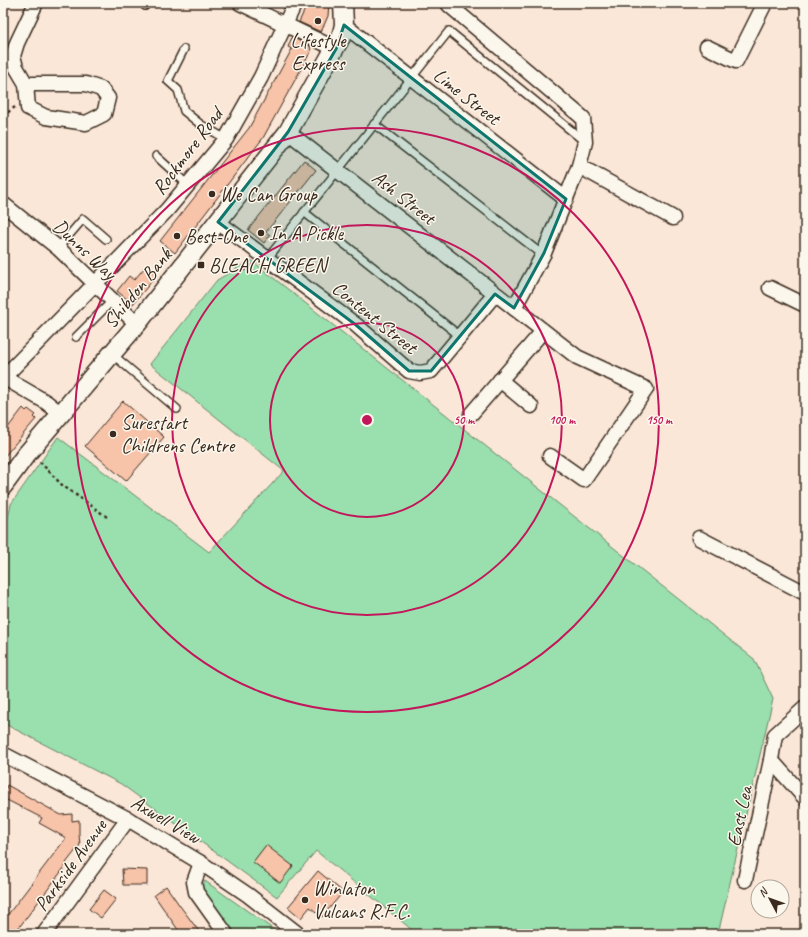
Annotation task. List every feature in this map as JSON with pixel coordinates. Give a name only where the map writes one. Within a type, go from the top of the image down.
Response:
[{"type":"street","points":[[26,84],[86,84],[101,89],[108,98],[104,114],[86,123],[46,117],[28,108],[26,84],[16,67],[13,56],[17,43],[36,3]]},
{"type":"street","points":[[240,3],[287,24],[336,49]]},
{"type":"street","name":"Rockmore Road","points":[[3,377],[167,210],[226,139],[261,77],[287,24],[295,3]]},
{"type":"street","name":"Shibdon Bank","points":[[3,486],[60,414],[137,324],[288,132],[336,49],[344,25],[343,3]]},
{"type":"street","points":[[707,47],[736,61],[766,3]]},
{"type":"street","points":[[449,5],[583,118],[585,142],[579,166],[543,255],[514,308]]},
{"type":"street","name":"Lime Street","points":[[344,25],[566,199]]},
{"type":"street","name":"Ash Street","points":[[288,132],[577,357],[646,390],[584,480],[550,456]]},
{"type":"street","points":[[579,166],[673,218]]},
{"type":"street","name":"Dunns Way","points":[[5,210],[58,248],[94,285],[137,324]]},
{"type":"street","name":"Content Street","points":[[218,222],[356,325],[409,371],[420,373],[431,371],[495,294]]},
{"type":"street","points":[[770,288],[805,306]]},
{"type":"street","points":[[471,414],[543,331]]},
{"type":"street","points":[[3,377],[46,402],[60,414]]},
{"type":"street","points":[[500,380],[532,406]]},
{"type":"street","points":[[699,538],[805,593]]},
{"type":"street","name":"East Lea","points":[[745,880],[775,736],[805,708]]},
{"type":"street","name":"Axwell View","points":[[3,754],[128,819],[201,863],[248,895],[298,934]]},
{"type":"street","name":"East Lea","points":[[771,760],[805,798]]},
{"type":"street","name":"Parkside Avenue","points":[[44,934],[128,819]]},
{"type":"street","points":[[201,863],[194,882],[196,892],[226,934]]},
{"type":"lane","points":[[267,258],[449,31],[585,142]]},
{"type":"lane","points":[[184,48],[168,81],[178,90],[184,111],[200,124],[226,139]]},
{"type":"lane","points":[[374,124],[543,255]]},
{"type":"lane","points":[[156,156],[188,184]]},
{"type":"lane","points":[[304,212],[460,336]]},
{"type":"lane","points":[[58,248],[84,219],[106,239]]},
{"type":"lane","points":[[76,337],[112,301]]},
{"type":"lane","points":[[112,354],[177,409]]},
{"type":"path","points":[[30,452],[62,485],[107,517]]},
{"type":"highlighted area","points":[[344,25],[566,199],[544,253],[514,308],[495,294],[431,371],[409,371],[356,325],[218,222],[288,132],[336,49]]},
{"type":"green space","points":[[251,260],[754,659],[773,699],[718,934],[417,934],[316,851],[277,897],[121,784],[3,723],[3,540],[11,504],[58,437],[209,552],[284,471],[150,364],[217,280]]},
{"type":"green space","points":[[205,881],[280,934],[235,934],[205,892],[202,886]]},
{"type":"building","points":[[305,3],[329,3],[328,16],[321,32],[299,22],[306,7]]},
{"type":"building","points":[[292,37],[310,46],[311,51],[263,138],[175,253],[160,241],[249,128],[292,49],[288,47]]},
{"type":"building","points":[[304,160],[316,170],[266,232],[270,235],[264,243],[248,230]]},
{"type":"building","points":[[146,266],[157,275],[133,304],[117,291],[129,276],[134,280]]},
{"type":"building","points":[[123,401],[164,437],[126,481],[85,446]]},
{"type":"building","points":[[23,408],[26,411],[28,409],[36,415],[34,417],[36,419],[3,458],[3,434]]},
{"type":"building","points":[[7,785],[61,815],[72,814],[72,821],[79,820],[80,845],[14,934],[3,934],[3,921],[66,838],[39,823],[42,818],[3,798]]},
{"type":"building","points":[[266,845],[293,866],[280,883],[253,862]]},
{"type":"building","points":[[122,869],[147,870],[147,885],[123,885]]},
{"type":"building","points":[[318,871],[343,892],[322,917],[310,907],[301,918],[288,907]]},
{"type":"building","points":[[166,886],[201,934],[181,934],[154,895]]},
{"type":"building","points":[[104,890],[116,899],[101,918],[89,909]]},
{"type":"place","name":"Lifestyle Express","points":[[318,21]]},
{"type":"place","name":"We Can Group","points":[[212,194]]},
{"type":"place","name":"In A Pickle","points":[[261,233]]},
{"type":"place","name":"Best-One","points":[[177,236]]},
{"type":"place","name":"BLEACH GREEN","points":[[201,265]]},
{"type":"place","name":"Surestart Childrens Centre","points":[[113,434]]},
{"type":"place","name":"Winlaton Vulcans R.F.C.","points":[[305,900]]}]
